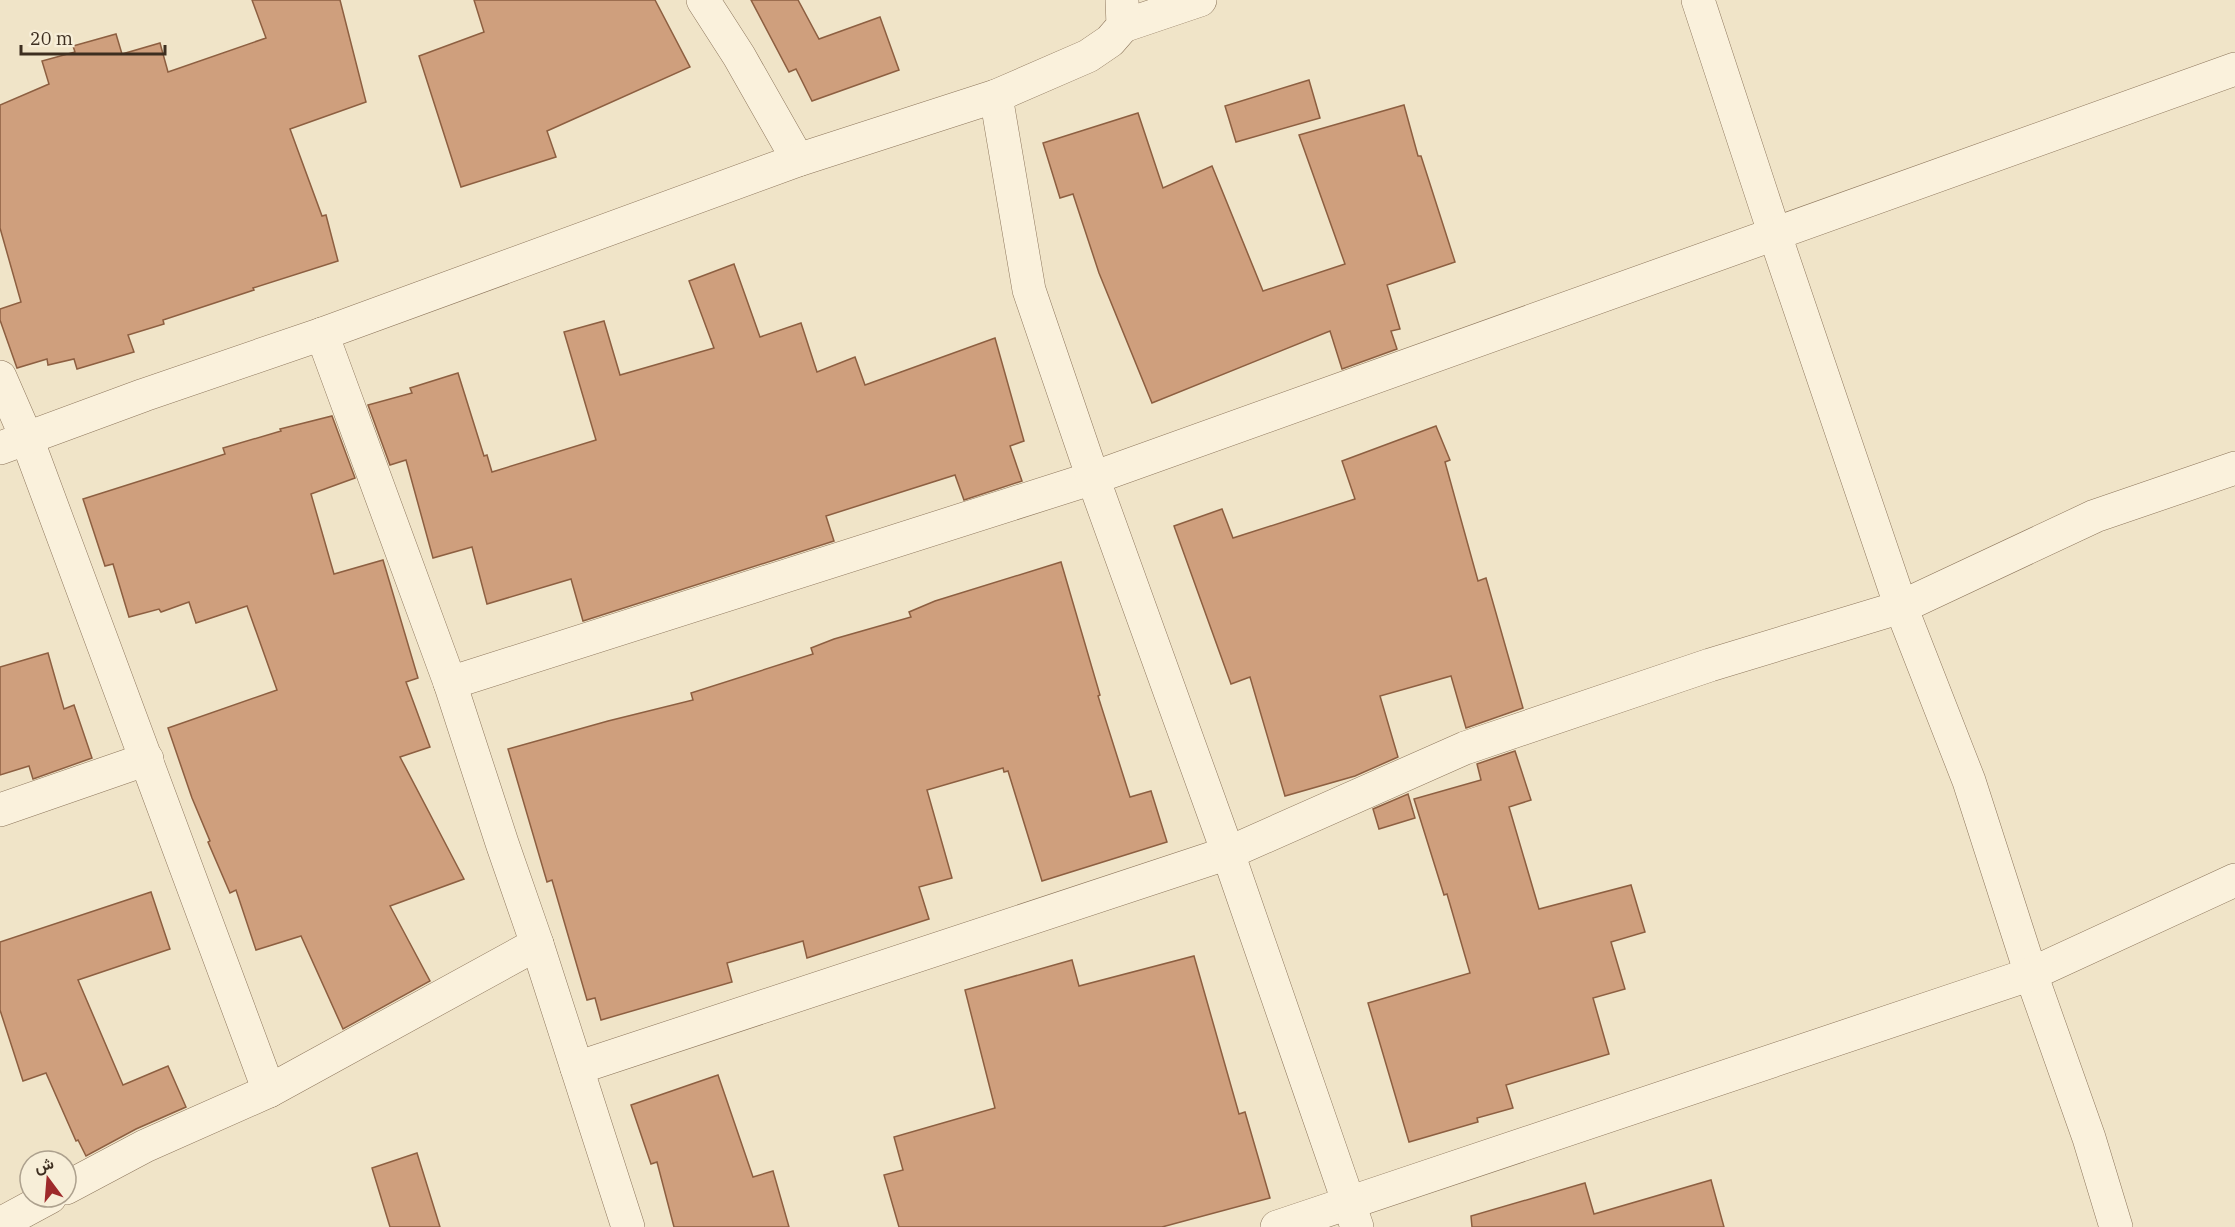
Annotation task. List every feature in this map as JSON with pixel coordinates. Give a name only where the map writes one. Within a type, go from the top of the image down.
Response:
[{"type":"street","points":[[704,0],[739,56],[798,160]]},
{"type":"street","points":[[14,444],[798,160],[996,96],[1088,56],[1110,41],[1122,13],[1200,0]]},
{"type":"street","points":[[1698,0],[1901,607],[1969,781],[2031,974],[2089,1138],[2116,1227]]},
{"type":"street","points":[[450,683],[1094,478],[2235,69]]},
{"type":"street","points":[[996,96],[1029,290],[1228,853],[1353,1216]]},
{"type":"street","points":[[322,334],[450,683],[628,1227]]},
{"type":"street","points":[[0,377],[14,444],[147,759],[268,1091]]},
{"type":"street","points":[[577,1068],[1228,853],[1465,748],[1710,665],[1901,607],[2095,516],[2235,468]]},
{"type":"street","points":[[0,810],[147,759]]},
{"type":"street","points":[[1277,1227],[1353,1216],[2031,974],[2235,880]]},
{"type":"street","points":[[78,1182],[145,1146],[268,1091],[537,944]]},
{"type":"street","points":[[0,1224],[28,1209]]},
{"type":"building","points":[[252,0],[340,0],[366,102],[290,129],[322,216],[326,215],[338,261],[253,288],[254,290],[163,320],[164,324],[128,335],[134,352],[77,369],[74,359],[48,365],[47,359],[17,368],[0,320],[0,309],[21,302],[0,228],[0,105],[49,84],[42,61],[75,52],[73,46],[116,34],[122,54],[160,43],[168,72],[266,38]]},
{"type":"building","points":[[474,0],[655,0],[690,67],[547,131],[556,157],[461,187],[419,56],[484,32]]},
{"type":"building","points":[[751,0],[798,0],[819,39],[880,17],[899,70],[812,101],[796,69],[789,72]]},
{"type":"building","points":[[1309,80],[1320,118],[1236,142],[1225,106]]},
{"type":"building","points":[[1404,105],[1418,156],[1421,156],[1455,262],[1387,285],[1400,329],[1391,331],[1397,349],[1342,369],[1330,331],[1152,403],[1099,273],[1073,194],[1060,198],[1043,143],[1138,113],[1163,188],[1212,166],[1263,291],[1345,264],[1299,135]]},
{"type":"building","points":[[734,264],[760,337],[801,323],[817,372],[855,357],[865,385],[995,338],[1024,441],[1010,446],[1022,481],[964,500],[955,475],[826,516],[834,541],[583,621],[571,579],[487,604],[472,547],[433,558],[406,460],[390,465],[368,405],[412,393],[410,388],[458,373],[484,456],[487,455],[492,472],[596,440],[564,332],[604,321],[620,375],[714,348],[689,281]]},
{"type":"building","points":[[332,416],[355,478],[311,494],[334,574],[383,560],[418,678],[406,682],[430,747],[400,757],[464,879],[390,906],[430,981],[343,1029],[301,936],[256,950],[236,890],[230,893],[208,842],[210,841],[192,798],[168,728],[277,690],[247,606],[196,623],[189,602],[161,612],[159,609],[129,617],[113,564],[105,566],[83,499],[225,454],[223,448],[281,431],[280,429]]},
{"type":"building","points":[[1436,426],[1450,460],[1445,462],[1478,581],[1486,578],[1523,708],[1466,728],[1451,676],[1380,696],[1398,757],[1355,776],[1285,796],[1250,677],[1231,684],[1174,526],[1222,509],[1233,538],[1355,499],[1342,461]]},
{"type":"building","points":[[1061,562],[1100,695],[1098,696],[1130,797],[1151,791],[1167,842],[1042,881],[1008,771],[1004,772],[1003,768],[927,790],[952,878],[919,887],[929,919],[807,958],[803,941],[727,963],[732,982],[601,1020],[595,998],[587,1000],[552,880],[547,882],[508,749],[693,700],[691,693],[813,654],[811,648],[911,617],[909,612],[935,601]]},
{"type":"building","points":[[48,653],[64,709],[74,705],[92,758],[33,779],[29,766],[0,775],[0,667]]},
{"type":"building","points":[[1515,751],[1531,800],[1509,807],[1539,909],[1631,885],[1645,932],[1611,942],[1625,989],[1593,998],[1609,1054],[1506,1085],[1513,1108],[1477,1118],[1478,1122],[1409,1142],[1368,1003],[1470,973],[1447,894],[1444,895],[1414,799],[1481,780],[1477,764]]},
{"type":"building","points":[[1408,794],[1415,818],[1379,829],[1373,809]]},
{"type":"building","points":[[151,892],[170,949],[78,980],[123,1085],[168,1066],[186,1107],[136,1129],[86,1156],[78,1140],[76,1141],[46,1073],[23,1081],[0,1010],[0,942]]},
{"type":"building","points":[[1194,956],[1239,1114],[1245,1112],[1270,1198],[1162,1227],[899,1227],[884,1175],[903,1170],[894,1137],[995,1108],[965,990],[1072,960],[1079,986]]},
{"type":"building","points":[[718,1075],[753,1177],[773,1171],[789,1227],[674,1227],[657,1162],[651,1164],[631,1105]]},
{"type":"building","points":[[417,1153],[440,1227],[390,1227],[372,1168]]},
{"type":"building","points":[[1711,1180],[1724,1227],[1472,1227],[1471,1216],[1585,1183],[1594,1214]]}]
